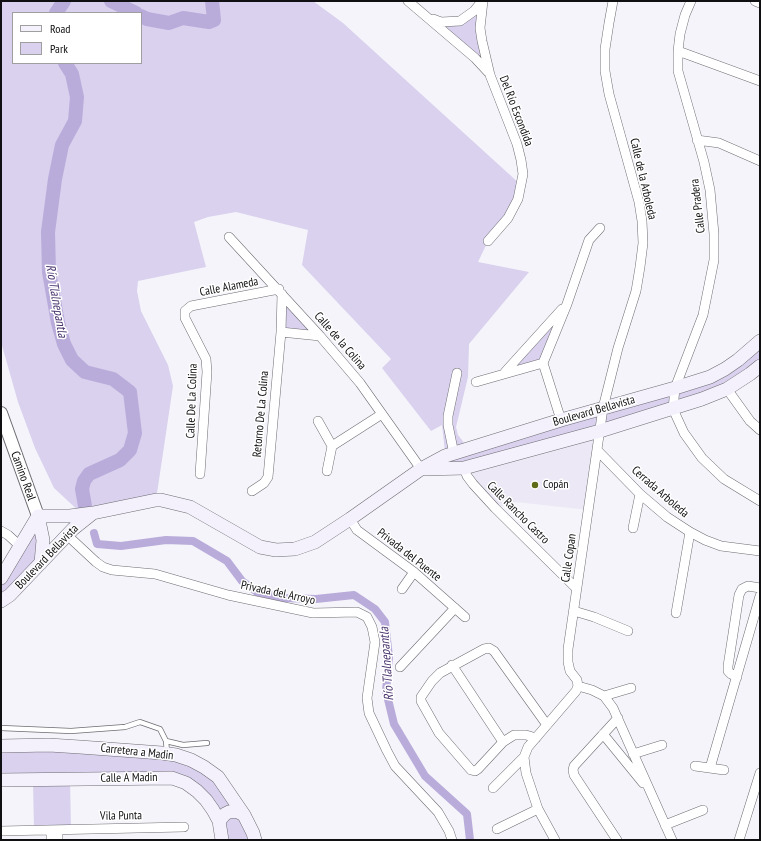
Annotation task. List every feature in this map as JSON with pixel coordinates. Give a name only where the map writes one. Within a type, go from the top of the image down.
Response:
[{"type":"main road","name":"Boulevard Bellavista","points":[[1,601],[10,595],[37,567],[70,526],[91,514],[156,500],[175,503],[190,507],[260,547],[276,550],[295,549],[315,542],[421,469],[445,456],[561,420],[710,377],[725,369],[760,341]]},
{"type":"main road","name":"Boulevard Bellavista","points":[[421,469],[464,468],[600,431],[673,409],[727,389],[760,366]]},
{"type":"main road","name":"Boulevard Bellavista","points":[[1,578],[38,516],[70,526]]},
{"type":"main road","points":[[13,560],[14,568],[20,573],[26,574],[37,567],[44,540],[38,516]]},
{"type":"main road","name":"Carretera a Madin","points":[[1,746],[49,745],[168,754],[190,760],[204,767],[218,777],[244,815],[255,840]]},
{"type":"main road","name":"Calle A Madin","points":[[1,780],[172,778],[186,783],[198,791],[213,810],[219,821],[222,840]]},
{"type":"main road","points":[[219,821],[229,812],[236,811],[244,815]]},
{"type":"street","points":[[408,1],[483,66],[490,75]]},
{"type":"street","points":[[428,17],[441,22],[460,21],[474,11],[483,1]]},
{"type":"street","points":[[483,1],[480,28],[490,75]]},
{"type":"street","name":"Calle de la Arboleda","points":[[600,431],[603,408],[618,348],[636,291],[643,243],[642,221],[633,178],[609,94],[605,71],[605,49],[608,23],[613,1]]},
{"type":"street","name":"Calle Pradera","points":[[673,409],[675,388],[682,366],[703,315],[714,260],[714,234],[710,190],[704,162],[678,71],[680,34],[685,15],[691,1]]},
{"type":"street","points":[[755,1],[760,3]]},
{"type":"street","points":[[678,51],[760,81]]},
{"type":"street","name":"Del Río Escondida","points":[[488,241],[508,218],[518,199],[522,174],[521,160],[517,144],[490,75]]},
{"type":"street","points":[[697,140],[719,143],[760,161]]},
{"type":"street","points":[[561,420],[543,362],[567,304],[589,240],[600,228]]},
{"type":"street","name":"Calle de la Colina","points":[[229,237],[320,336],[360,383],[421,469]]},
{"type":"street","name":"Calle Alameda","points":[[185,311],[191,306],[280,292]]},
{"type":"street","name":"Retorno De La Colina","points":[[252,491],[264,483],[268,477],[281,332],[280,292]]},
{"type":"street","points":[[505,372],[567,304]]},
{"type":"street","name":"Calle De La Colina","points":[[185,311],[185,318],[206,359],[207,372],[200,474]]},
{"type":"street","points":[[281,332],[320,336]]},
{"type":"street","points":[[476,382],[505,372],[543,362]]},
{"type":"street","points":[[454,454],[449,436],[448,421],[457,373]]},
{"type":"street","points":[[727,389],[750,421],[760,430]]},
{"type":"street","points":[[673,409],[684,434],[702,458],[724,479],[760,501]]},
{"type":"street","name":"Camino Real","points":[[1,413],[38,516]]},
{"type":"street","points":[[332,446],[382,414]]},
{"type":"street","points":[[318,421],[332,446],[327,471]]},
{"type":"street","name":"Calle Copan","points":[[578,686],[577,680],[570,671],[568,649],[600,431]]},
{"type":"street","name":"Cerrada Arboleda","points":[[597,450],[639,498],[690,532],[721,546],[760,551]]},
{"type":"street","name":"Calle Rancho Castro","points":[[464,468],[467,476],[473,484],[495,508],[577,589]]},
{"type":"street","points":[[633,528],[639,498]]},
{"type":"street","name":"Privada del Puente","points":[[350,519],[358,530],[414,572],[465,616]]},
{"type":"street","name":"Privada del Arroyo","points":[[70,526],[96,562],[103,567],[112,570],[154,574],[228,595],[313,613],[357,612],[367,617],[372,627],[375,642],[367,698],[369,713],[386,751],[395,766],[438,812],[449,831],[452,840]]},
{"type":"street","points":[[1,531],[20,546]]},
{"type":"street","points":[[676,613],[690,532]]},
{"type":"street","points":[[402,589],[414,572]]},
{"type":"street","points":[[737,677],[728,671],[728,666],[740,595],[742,589],[748,586],[760,588]]},
{"type":"street","points":[[710,768],[760,596]]},
{"type":"street","points":[[400,667],[455,608]]},
{"type":"street","points":[[574,611],[594,617],[628,631]]},
{"type":"street","points":[[536,738],[526,735],[514,735],[503,742],[478,769],[475,771],[472,770],[439,733],[421,697],[432,681],[440,673],[452,665],[489,648],[494,651],[547,725]]},
{"type":"street","points":[[452,665],[503,742]]},
{"type":"street","points":[[493,788],[524,757],[528,747],[576,691],[578,686],[592,690],[604,696],[618,718],[665,825],[670,840]]},
{"type":"street","points":[[604,696],[631,688]]},
{"type":"street","points":[[617,840],[574,775],[573,770],[574,766],[618,718]]},
{"type":"street","points":[[603,734],[650,792]]},
{"type":"street","points":[[633,754],[662,745]]},
{"type":"street","points":[[524,757],[526,773],[538,809],[555,840]]},
{"type":"street","points":[[695,766],[724,770]]},
{"type":"street","points":[[739,840],[760,773]]},
{"type":"street","points":[[497,829],[538,809]]},
{"type":"street","points":[[665,825],[702,810]]},
{"type":"street","name":"Vila Punta","points":[[1,831],[184,827]]},
{"type":"street","points":[[51,840],[55,830]]},
{"type":"street","points":[[55,830],[58,840]]},
{"type":"lane","points":[[1,728],[71,731],[125,727],[140,722],[160,729],[166,741],[168,754]]},
{"type":"lane","points":[[166,741],[183,745],[207,743]]},
{"type":"shaded area","name":"Copán","points":[[600,431],[588,510],[516,502],[495,508],[464,468]]},
{"type":"green space","points":[[1,1],[313,1],[343,23],[521,185],[518,199],[488,241],[478,262],[529,272],[469,344],[468,377],[456,427],[458,435],[469,449],[710,377],[760,341],[760,366],[727,389],[447,469],[442,425],[431,431],[382,368],[391,359],[302,265],[308,230],[236,212],[208,217],[194,222],[206,267],[138,281],[137,291],[141,311],[168,365],[173,386],[156,500],[82,514],[54,488],[35,448],[18,402],[1,342]]},
{"type":"green space","points":[[481,7],[481,29],[494,75],[434,21],[445,24]]},
{"type":"green space","points":[[282,294],[320,336],[281,332]]},
{"type":"green space","points":[[567,304],[543,363],[505,372]]},
{"type":"green space","points":[[38,516],[43,550],[1,601],[1,578]]},
{"type":"green space","points":[[1,746],[162,753],[204,767],[255,840],[222,840],[219,821],[186,783],[1,780]]},
{"type":"green space","points":[[70,780],[71,828],[34,829],[33,781]]},
{"type":"waterway","name":"Río Tlalnepantla","points":[[57,12],[64,1]]},
{"type":"waterway","name":"Río Tlalnepantla","points":[[111,1],[134,12]]},
{"type":"waterway","name":"Río Tlalnepantla","points":[[142,16],[147,19],[169,23],[183,18],[209,22],[214,20],[212,1]]},
{"type":"waterway","name":"Río Tlalnepantla","points":[[66,64],[72,74],[77,97],[75,121],[62,145],[55,179],[48,232],[49,272],[58,323],[64,344],[72,360],[85,372],[113,379],[130,392],[135,433],[130,450],[120,460],[89,474],[84,481],[82,489],[85,506]]},
{"type":"waterway","name":"Río Tlalnepantla","points":[[94,533],[97,544],[121,546],[166,540],[193,541],[227,561],[242,581],[257,592],[283,598],[316,599],[354,595],[375,609],[385,622],[389,657],[386,691],[394,724],[425,776],[467,814],[470,840]]},
{"type":"place","name":"Copán","points":[[535,485]]}]
